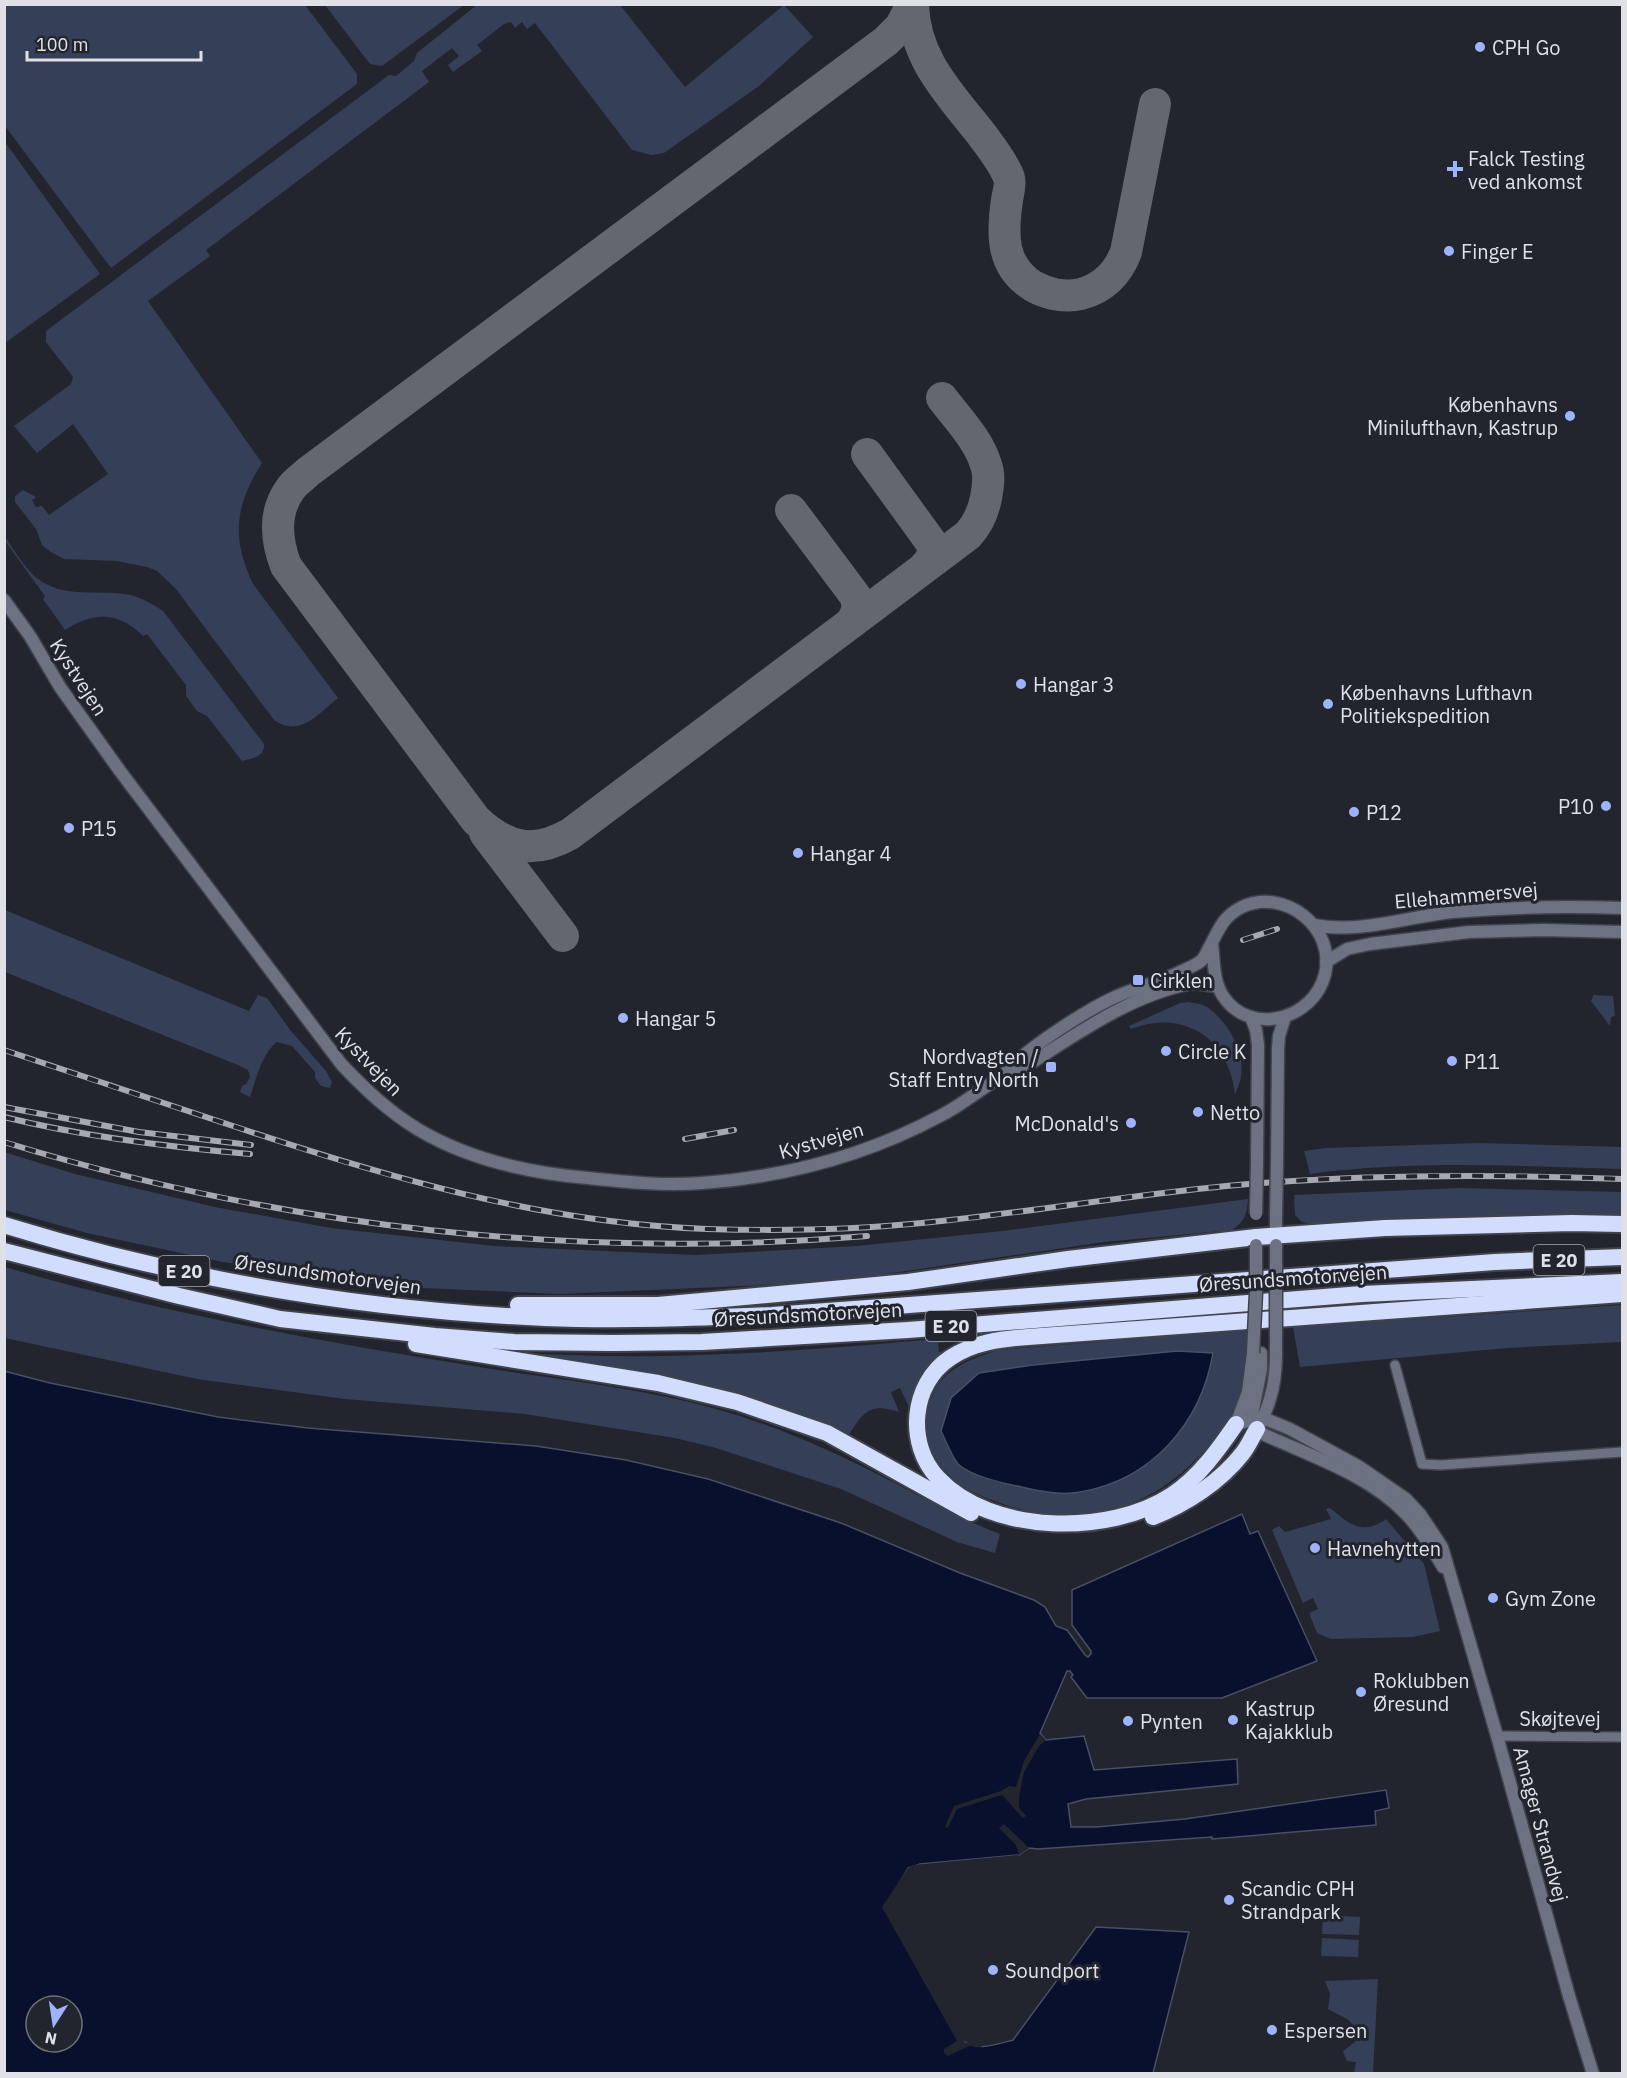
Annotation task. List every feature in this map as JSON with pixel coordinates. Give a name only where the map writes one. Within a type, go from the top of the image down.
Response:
[{"type":"highway","points":[[367,1302],[428,1300],[537,1306],[658,1305],[908,1282],[1080,1257],[1276,1241],[1385,1228],[1572,1223],[1623,1224]]},
{"type":"highway","name":"Øresundsmotorvejen","points":[[4,1225],[125,1258],[213,1278],[309,1295],[439,1311],[546,1318],[662,1319],[739,1316],[1495,1262],[1623,1257]]},
{"type":"highway","name":"Øresundsmotorvejen","points":[[4,1251],[179,1296],[280,1318],[435,1336],[514,1342],[614,1344],[702,1342],[908,1330],[1362,1294],[1623,1282]]},
{"type":"highway","points":[[1252,1423],[1216,1452],[1180,1489],[1163,1500],[1116,1518],[1067,1524],[1013,1517],[957,1494],[936,1476],[924,1457],[918,1441],[916,1424],[924,1390],[938,1369],[959,1353],[985,1342],[1051,1335],[1623,1294]]},
{"type":"highway","points":[[280,1318],[517,1361],[658,1383],[737,1402],[827,1433],[979,1517],[1011,1528],[1036,1533],[1066,1535],[1101,1532],[1126,1527],[1158,1515],[1198,1493],[1227,1470],[1243,1453],[1252,1423]]},
{"type":"street","name":"Kystvejen","points":[[4,600],[30,636],[60,687],[113,762],[342,1065],[366,1091],[392,1112],[420,1130],[486,1159],[521,1169],[560,1176],[633,1183],[701,1183],[767,1176],[821,1163],[903,1134],[942,1115],[1002,1077],[1029,1065],[1096,1022],[1144,999],[1190,983],[1217,986]]},
{"type":"street","points":[[1276,902],[1290,906],[1304,914],[1314,925],[1321,936],[1326,962],[1321,986],[1306,1005],[1285,1017],[1262,1019],[1251,1017],[1229,1004],[1217,986],[1212,943],[1218,928],[1228,916],[1254,903],[1276,902]]},
{"type":"street","name":"Ellehammersvej","points":[[1314,925],[1330,928],[1351,927],[1451,912],[1543,907],[1623,908]]},
{"type":"street","name":"Ellehammersvej","points":[[1326,962],[1347,949],[1370,944],[1469,932],[1543,930],[1623,932]]},
{"type":"street","name":"Kystvejen","points":[[1002,1077],[1014,1063],[1053,1035],[1105,1003],[1176,975],[1203,960],[1212,943]]},
{"type":"street","points":[[1251,1017],[1258,1045],[1256,1293],[1257,1353],[1261,1369],[1252,1423]]},
{"type":"street","points":[[1252,1423],[1272,1393],[1276,1376],[1278,1048],[1285,1017]]},
{"type":"street","points":[[1395,1365],[1422,1464],[1441,1465],[1623,1452]]},
{"type":"street","name":"Amager Strandvej","points":[[1252,1423],[1265,1435],[1356,1477],[1396,1504],[1408,1515],[1454,1584],[1569,1996],[1593,2073]]},
{"type":"street","name":"Skøjtevej","points":[[1497,1736],[1623,1737]]},
{"type":"shaded area","points":[[5,4],[305,5],[357,74],[357,84],[111,268],[5,126]]},
{"type":"shaded area","points":[[478,4],[620,5],[685,87],[784,5],[813,37],[759,86],[664,153],[651,155],[632,150],[535,23],[527,29],[522,22],[515,28],[511,22],[504,24],[477,45],[482,51],[453,72],[448,65],[459,56],[452,48],[422,71],[429,82],[206,250],[210,256],[148,301],[262,463],[246,493],[241,508],[239,536],[246,567],[253,584],[338,698],[308,722],[292,726],[283,725],[274,720],[176,589],[157,571],[117,561],[64,559],[42,545],[36,529],[15,502],[15,496],[23,490],[36,497],[32,500],[36,507],[42,506],[49,515],[108,474],[73,424],[37,453],[14,426],[71,384],[73,377],[46,342],[46,331],[389,75],[396,76],[414,61],[417,53]]},
{"type":"shaded area","points":[[325,5],[464,5],[382,66],[370,64]]},
{"type":"shaded area","points":[[5,142],[100,274],[4,343]]},
{"type":"shaded area","points":[[5,537],[21,561],[42,582],[76,592],[130,595],[145,600],[163,611],[264,744],[263,752],[254,758],[242,761],[207,716],[197,711],[186,696],[186,685],[147,634],[143,636],[124,622],[105,617],[85,620],[65,630],[43,599],[45,596],[5,541]]},
{"type":"shaded area","points":[[5,910],[249,1011],[258,995],[267,998],[291,1031],[326,1071],[332,1082],[330,1088],[321,1086],[315,1078],[315,1072],[292,1046],[277,1042],[263,1059],[250,1097],[240,1092],[250,1077],[248,1070],[5,972]]},
{"type":"shaded area","points":[[1594,995],[1613,996],[1615,1016],[1611,1017],[1610,1026],[1591,1001]]},
{"type":"shaded area","points":[[1180,1003],[1200,1004],[1215,1013],[1222,1020],[1238,1047],[1242,1067],[1241,1079],[1235,1095],[1231,1075],[1224,1058],[1214,1044],[1201,1033],[1186,1026],[1169,1023],[1150,1024],[1131,1029],[1129,1026]]},
{"type":"shaded area","points":[[1478,1143],[1622,1147],[1622,1169],[1427,1165],[1310,1174],[1304,1151],[1326,1148]]},
{"type":"shaded area","points":[[4,1152],[75,1174],[215,1207],[331,1228],[494,1246],[695,1255],[857,1246],[1002,1231],[1248,1199],[1244,1217],[1232,1230],[1104,1242],[872,1276],[787,1284],[560,1294],[399,1287],[223,1262],[87,1233],[5,1210]]},
{"type":"shaded area","points":[[1459,1188],[1622,1192],[1622,1214],[1500,1216],[1314,1224],[1302,1222],[1295,1215],[1294,1195]]},
{"type":"shaded area","points":[[5,1267],[179,1312],[296,1336],[635,1391],[712,1408],[779,1430],[822,1448],[948,1511],[1000,1534],[995,1553],[957,1542],[841,1489],[716,1448],[675,1438],[525,1414],[345,1399],[197,1379],[5,1338]]},
{"type":"shaded area","points":[[1622,1305],[1622,1342],[1507,1348],[1300,1367],[1293,1327]]},
{"type":"shaded area","points":[[1248,1330],[1242,1390],[1229,1420],[1219,1435],[1189,1466],[1168,1483],[1146,1497],[1122,1507],[1098,1513],[1047,1514],[990,1499],[958,1483],[937,1460],[927,1435],[927,1415],[932,1396],[942,1379],[960,1365],[998,1350]],"holes":[[[1195,1351],[1198,1401],[1181,1431],[1149,1464],[1046,1492],[992,1481],[959,1464],[951,1398],[979,1373],[1033,1365]]]},
{"type":"shaded area","points":[[986,1334],[987,1337],[938,1343],[939,1352],[951,1351],[912,1413],[900,1388],[891,1392],[899,1412],[874,1409],[858,1421],[848,1436],[520,1353],[627,1356],[702,1355],[824,1348]]},
{"type":"shaded area","points":[[1177,1351],[1213,1353],[1207,1379],[1197,1403],[1185,1425],[1151,1461],[1129,1475],[1106,1485],[1080,1492],[1058,1493],[988,1479],[958,1464],[941,1431],[951,1398],[979,1373],[1033,1365]]},
{"type":"shaded area","points":[[4,1371],[50,1383],[218,1417],[308,1428],[536,1446],[626,1460],[708,1479],[841,1523],[960,1573],[1034,1600],[1045,1607],[1056,1626],[1067,1630],[1088,1657],[1091,1651],[1072,1625],[1072,1590],[1242,1514],[1250,1534],[1258,1531],[1317,1661],[1222,1698],[1087,1698],[1071,1677],[1073,1675],[1067,1671],[1040,1733],[1046,1740],[1084,1736],[1094,1770],[1237,1759],[1238,1784],[1086,1799],[1068,1804],[1071,1827],[1185,1819],[1386,1790],[1389,1808],[1375,1811],[1376,1825],[1212,1839],[1212,1837],[1029,1848],[1019,1855],[920,1864],[908,1868],[885,1907],[960,2039],[979,2046],[1013,2040],[1096,1927],[1189,1932],[1153,2073],[5,2073]]},
{"type":"shaded area","points":[[1330,1508],[1356,1526],[1370,1527],[1386,1519],[1424,1564],[1440,1631],[1413,1637],[1331,1639],[1317,1633],[1309,1613],[1318,1609],[1313,1598],[1303,1603],[1272,1530],[1279,1526],[1285,1532],[1331,1519],[1326,1509]]},
{"type":"shaded area","points":[[1323,1915],[1360,1917],[1359,1935],[1322,1934]]},
{"type":"shaded area","points":[[1322,1938],[1359,1940],[1358,1957],[1321,1956]]},
{"type":"shaded area","points":[[1378,1979],[1373,2073],[1354,2073],[1356,2062],[1347,2061],[1343,2052],[1357,2039],[1355,2032],[1351,2022],[1328,2009],[1330,1994],[1325,1981]]},
{"type":"pier","points":[[1040,1734],[1046,1740],[1039,1746],[1024,1772],[1019,1797],[1019,1808],[1026,1816],[1023,1818],[1002,1795],[957,1809],[948,1828],[945,1827],[954,1806],[1001,1791],[1009,1786],[1016,1787],[1024,1761]]},
{"type":"pier","points":[[1004,1824],[1029,1848],[1019,1855],[1016,1845],[999,1828]]},
{"type":"pier","points":[[1019,1855],[1012,1859],[915,1868],[910,1870],[888,1907],[965,2043],[981,2044],[982,2047],[969,2046],[948,2056],[944,2053],[944,2049],[957,2041],[882,1907],[908,1868],[914,1865]]},
{"type":"taxiway","points":[[912,4],[901,26],[886,41],[308,472],[293,486],[281,507],[278,526],[280,546],[286,566],[476,820],[487,830],[509,842],[520,845],[544,845],[570,834],[968,535],[983,509],[988,485],[987,469],[973,438],[942,398]]},
{"type":"taxiway","points":[[913,4],[915,24],[927,59],[946,90],[997,156],[1009,178],[1010,186],[1004,225],[1009,259],[1022,278],[1044,291],[1062,295],[1081,294],[1103,284],[1119,267],[1126,252],[1155,104]]},
{"type":"taxiway","points":[[867,454],[933,545],[932,559],[926,565]]},
{"type":"taxiway","points":[[791,510],[856,597],[858,609],[852,622]]},
{"type":"taxiway","points":[[485,833],[563,936]]},
{"type":"railway","points":[[1243,940],[1277,929]]},
{"type":"railway","points":[[4,1050],[283,1143],[402,1178],[522,1207],[645,1225],[761,1230],[869,1227],[960,1219],[1226,1186],[1325,1179],[1474,1176],[1622,1179]]},
{"type":"railway","points":[[4,1107],[139,1132],[251,1145]]},
{"type":"railway","points":[[4,1117],[127,1140],[250,1154]]},
{"type":"railway","points":[[685,1139],[734,1130]]},
{"type":"railway","points":[[4,1142],[109,1172],[216,1196],[323,1216],[431,1230],[540,1239],[649,1244],[758,1242],[867,1236]]},
{"type":"place","name":"CPH Go","points":[[1480,47]]},
{"type":"place","name":"Falck Testing ved ankomst","points":[[1455,169]]},
{"type":"place","name":"Finger E","points":[[1449,251]]},
{"type":"place","name":"Københavns Minilufthavn, Kastrup","points":[[1570,416]]},
{"type":"place","name":"Hangar 3","points":[[1021,684]]},
{"type":"place","name":"Københavns Lufthavn Politiekspedition","points":[[1328,704]]},
{"type":"place","name":"P10","points":[[1606,806]]},
{"type":"place","name":"P12","points":[[1354,812]]},
{"type":"place","name":"P15","points":[[69,828]]},
{"type":"place","name":"Hangar 4","points":[[798,853]]},
{"type":"place","name":"Cirklen","points":[[1138,980]]},
{"type":"place","name":"Hangar 5","points":[[623,1018]]},
{"type":"place","name":"Circle K","points":[[1166,1051]]},
{"type":"place","name":"P11","points":[[1452,1061]]},
{"type":"place","name":"Nordvagten / Staff Entry North","points":[[1051,1067]]},
{"type":"place","name":"Netto","points":[[1198,1112]]},
{"type":"place","name":"McDonald's","points":[[1131,1123]]},
{"type":"place","name":"Havnehytten","points":[[1315,1548]]},
{"type":"place","name":"Gym Zone","points":[[1493,1598]]},
{"type":"place","name":"Roklubben Øresund","points":[[1361,1692]]},
{"type":"place","name":"Kastrup Kajakklub","points":[[1233,1720]]},
{"type":"place","name":"Pynten","points":[[1128,1721]]},
{"type":"place","name":"Scandic CPH Strandpark","points":[[1229,1900]]},
{"type":"place","name":"Soundport","points":[[993,1970]]},
{"type":"place","name":"Espersen","points":[[1272,2030]]}]
